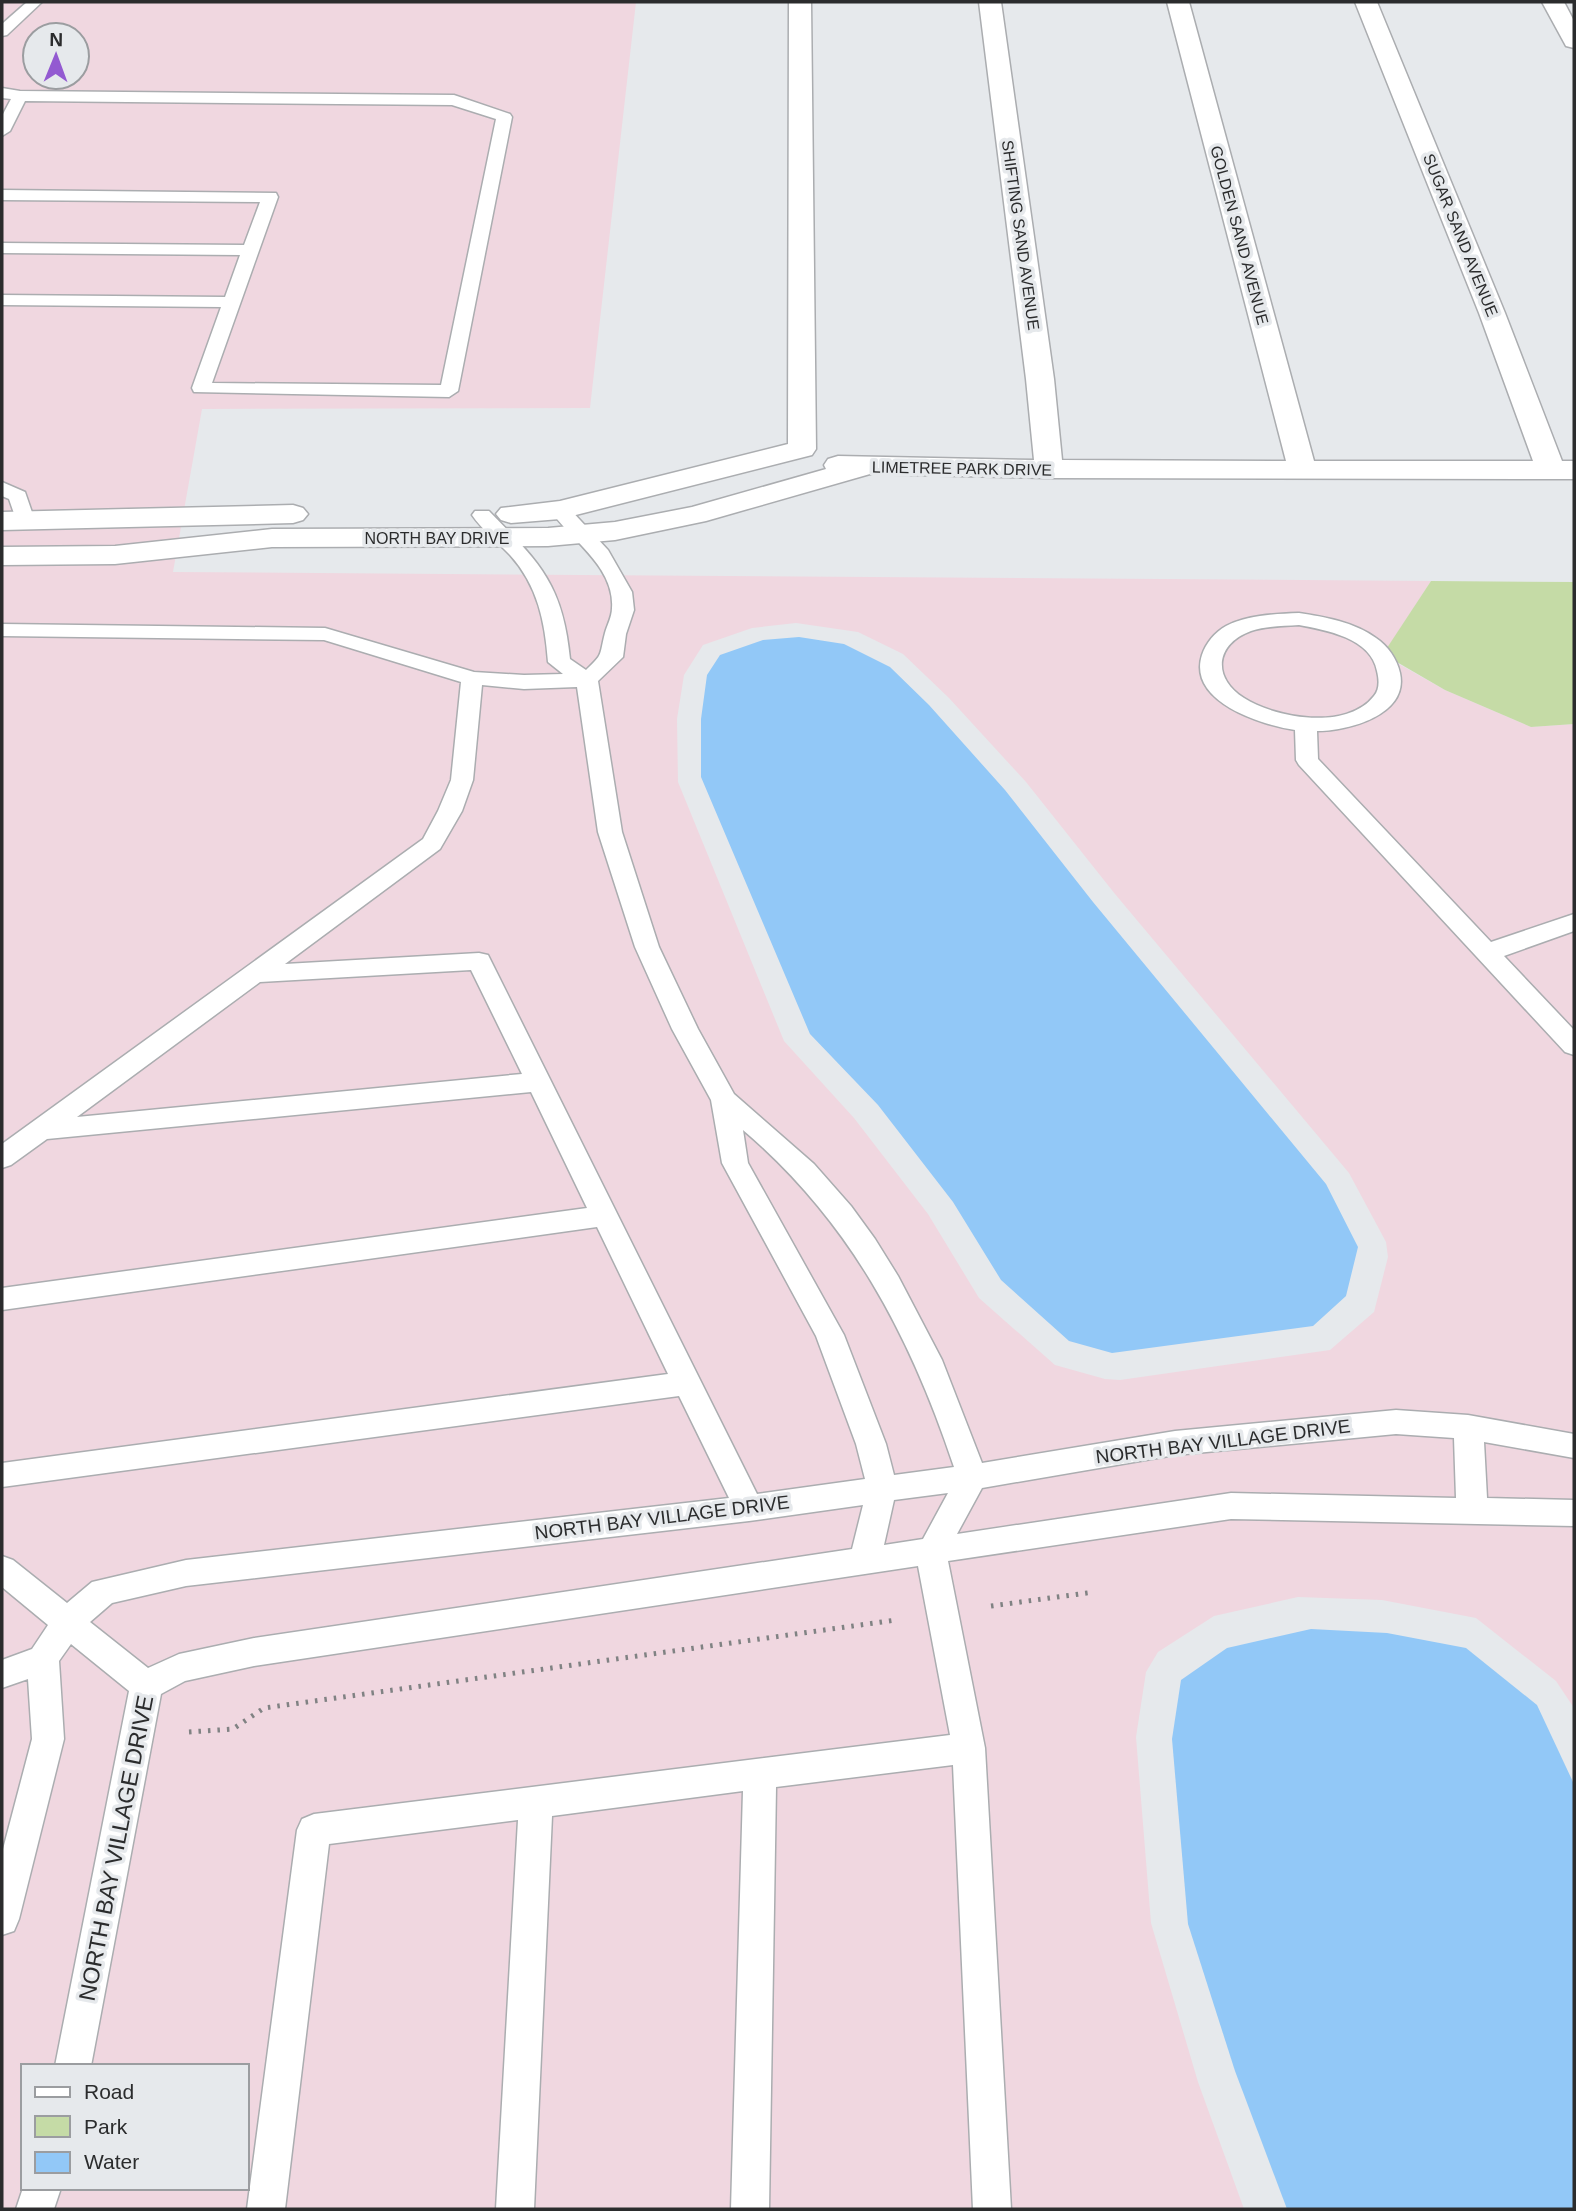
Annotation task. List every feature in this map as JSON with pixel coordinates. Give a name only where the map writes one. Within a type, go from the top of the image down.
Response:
[{"type":"street","points":[[800,2],[802,449]]},
{"type":"street","name":"SHIFTING SAND AVENUE","points":[[990,2],[1040,379],[1049,469]]},
{"type":"street","name":"GOLDEN SAND AVENUE","points":[[1178,2],[1302,469]]},
{"type":"street","name":"SUGAR SAND AVENUE","points":[[1366,2],[1492,313],[1563,470]]},
{"type":"street","points":[[1553,2],[1574,41]]},
{"type":"street","name":"LIMETREE PARK DRIVE","points":[[802,449],[821,463],[864,467],[1563,470]]},
{"type":"street","name":"NORTH BAY DRIVE","points":[[13,521],[258,514],[482,514],[560,510],[802,449]]},
{"type":"street","name":"NORTH BAY DRIVE","points":[[2,556],[115,555],[272,538],[581,535],[678,519],[864,467]]},
{"type":"street","points":[[654,486],[678,519]]},
{"type":"lane","points":[[2,32],[35,2]]},
{"type":"lane","points":[[2,93],[20,96],[454,100],[504,117],[449,391],[201,388],[270,197],[2,195]]},
{"type":"lane","points":[[2,131],[20,96]]},
{"type":"lane","points":[[2,248],[251,250]]},
{"type":"lane","points":[[2,300],[232,302]]},
{"type":"lane","points":[[2,488],[18,496],[13,521]]},
{"type":"lane","points":[[2,630],[325,634],[472,678],[524,682],[587,680],[612,657],[615,634],[623,610],[622,592],[601,554],[560,510]]},
{"type":"lane","points":[[482,514],[535,572],[547,598],[557,631],[559,662],[587,680],[610,832],[647,947],[685,1029],[724,1100],[815,1183],[857,1238],[903,1311],[939,1386],[972,1477],[930,1553],[969,1748],[992,2209]]},
{"type":"lane","points":[[1299,619],[1329,624],[1356,635],[1377,650],[1389,668],[1390,686],[1381,702],[1361,715],[1334,723],[1306,725],[1268,717],[1229,698],[1216,683],[1210,666],[1213,650],[1224,636],[1243,626],[1269,620],[1299,619]]},
{"type":"lane","points":[[2,1158],[432,844],[450,811],[462,780],[472,678]]},
{"type":"lane","points":[[1306,725],[1307,760],[1574,1046]]},
{"type":"lane","points":[[1489,952],[1574,922]]},
{"type":"lane","points":[[256,974],[479,961],[749,1507]]},
{"type":"lane","points":[[41,1130],[538,1082]]},
{"type":"lane","points":[[724,1100],[735,1163],[830,1335],[867,1431],[882,1489],[864,1562]]},
{"type":"lane","points":[[2,1299],[605,1216]]},
{"type":"lane","points":[[2,1475],[687,1383]]},
{"type":"lane","name":"NORTH BAY VILLAGE DRIVE","points":[[43,1659],[68,1621],[103,1592],[186,1573],[749,1507],[972,1477],[1217,1439],[1396,1422],[1468,1427],[1574,1446]]},
{"type":"lane","points":[[1468,1427],[1472,1511]]},
{"type":"lane","name":"NORTH BAY VILLAGE DRIVE","points":[[73,2064],[146,1686],[179,1668],[254,1652],[1231,1506],[1574,1513]]},
{"type":"lane","points":[[2,1569],[146,1686]]},
{"type":"lane","points":[[2,1674],[43,1659],[48,1739],[2,1919]]},
{"type":"lane","points":[[266,2209],[314,1830],[969,1748]]},
{"type":"lane","points":[[750,2209],[760,1774]]},
{"type":"lane","points":[[515,2209],[536,1802]]},
{"type":"lane","points":[[35,2209],[41,2190]]},
{"type":"path","points":[[135,1735],[233,1729],[264,1709],[1094,1592]]},
{"type":"shaded area","points":[[2,2],[636,2],[590,408],[202,409],[173,572],[1431,581],[1383,655],[1445,690],[1531,727],[1574,724],[1574,1708],[1556,1681],[1476,1618],[1382,1600],[1298,1597],[1214,1616],[1158,1652],[1146,1672],[1136,1737],[1151,1923],[1198,2082],[1244,2209],[2,2209]],"holes":[[[796,623],[858,632],[903,654],[949,698],[1026,782],[1115,894],[1349,1173],[1386,1242],[1388,1257],[1374,1312],[1330,1350],[1120,1380],[1105,1379],[1055,1365],[979,1298],[928,1214],[854,1118],[784,1041],[678,782],[677,719],[684,675],[703,645],[752,628]]]},
{"type":"green space","points":[[1431,581],[1574,582],[1574,724],[1531,727],[1445,690],[1383,654]]},
{"type":"water","points":[[799,637],[844,644],[890,667],[929,705],[1005,790],[1093,902],[1326,1184],[1358,1247],[1346,1296],[1313,1326],[1112,1353],[1069,1341],[1001,1280],[953,1202],[878,1105],[810,1034],[701,777],[701,719],[707,675],[720,655],[763,640]]},
{"type":"water","points":[[1311,1629],[1387,1633],[1466,1648],[1537,1705],[1573,1782],[1574,2209],[1287,2209],[1235,2071],[1188,1924],[1172,1739],[1181,1680],[1227,1648]]}]
